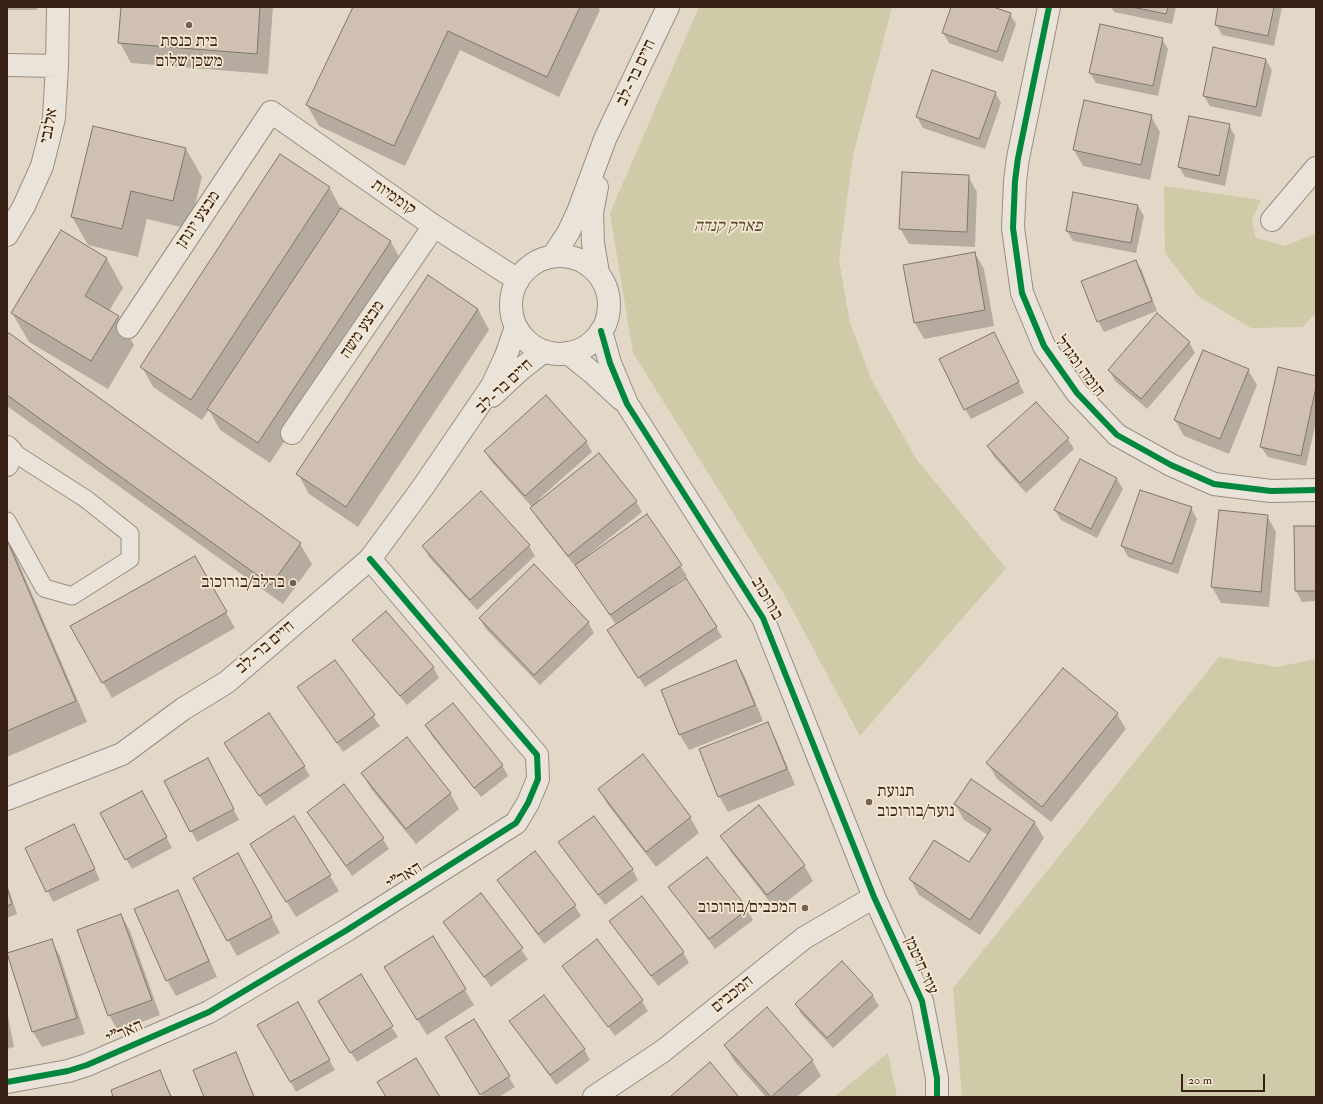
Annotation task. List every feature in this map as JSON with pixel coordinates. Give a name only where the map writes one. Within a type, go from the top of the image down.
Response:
[{"type":"street","name":"אלנבי","points":[[7,236],[24,206],[42,166],[54,118],[58,7]]},
{"type":"street","name":"חיים בר-לב","points":[[553,256],[568,233],[578,212],[605,139],[668,7]]},
{"type":"street","name":"חומה ומגדל","points":[[1049,7],[1018,158],[1015,181],[1013,228],[1022,293],[1044,346],[1077,393],[1117,435],[1171,465],[1214,484],[1271,491],[1316,490]]},
{"type":"street","points":[[7,64],[57,66]]},
{"type":"street","name":"קוממיות","points":[[271,112],[434,226],[518,280]]},
{"type":"street","name":"מבצע יונתן","points":[[128,327],[271,112]]},
{"type":"street","name":"חיים בר-לב","points":[[598,273],[593,243],[592,213],[605,139]]},
{"type":"street","points":[[1272,220],[1316,168]]},
{"type":"street","name":"מבצע משה","points":[[292,433],[434,226]]},
{"type":"street","points":[[553,256],[577,259],[586,262],[598,273],[605,286],[609,299],[608,313],[601,331],[590,344],[568,353],[559,354],[544,351],[531,344],[516,327],[511,311],[511,302],[518,280],[533,264],[553,256]]},
{"type":"street","name":"חיים בר-לב","points":[[7,799],[122,754],[183,709],[227,682],[370,558],[492,386],[506,356],[516,327]]},
{"type":"street","name":"בורוכוב","points":[[601,331],[610,363],[627,404],[764,618],[874,897]]},
{"type":"street","name":"חיים בר-לב","points":[[466,424],[498,390],[544,351]]},
{"type":"street","name":"בורוכוב","points":[[568,353],[627,404]]},
{"type":"street","name":"האר\"י","points":[[7,1082],[68,1071],[87,1065],[208,1012],[347,930],[516,823],[528,803],[538,779],[537,755],[370,558]]},
{"type":"street","name":"המכבים","points":[[594,1097],[663,1051],[804,938],[874,897]]},
{"type":"street","name":"עוזי חיטמן","points":[[874,897],[922,1001],[937,1078],[937,1097]]},
{"type":"lane","points":[[7,521],[44,588],[72,596],[130,558],[130,534],[86,499],[8,454]]},
{"type":"green space","name":"פארק קנדה","points":[[699,7],[892,7],[853,155],[839,260],[850,323],[872,381],[917,460],[1006,568],[860,736],[785,596],[633,353],[610,213]]},
{"type":"green space","points":[[1164,186],[1261,200],[1252,220],[1256,238],[1285,246],[1314,234],[1316,242],[1316,313],[1302,327],[1251,328],[1198,296],[1165,253]]},
{"type":"green space","points":[[1219,657],[1277,667],[1316,659],[1316,1097],[962,1097],[953,988]]},
{"type":"green space","points":[[888,1053],[897,1097],[834,1097]]},
{"type":"building","name":"בית כנסת משכן שלום","points":[[121,7],[260,7],[257,54],[118,43]]},
{"type":"building","points":[[353,7],[580,7],[547,77],[448,31],[394,146],[306,105]]},
{"type":"building","points":[[951,7],[993,7],[1011,13],[997,52],[942,33]]},
{"type":"building","points":[[1132,7],[1168,7],[1166,14]]},
{"type":"building","points":[[1218,7],[1274,7],[1268,36],[1215,25]]},
{"type":"building","points":[[1100,24],[1163,38],[1153,86],[1089,73]]},
{"type":"building","points":[[1213,47],[1266,59],[1256,107],[1203,96]]},
{"type":"building","points":[[932,70],[996,92],[979,139],[916,117]]},
{"type":"building","points":[[1084,100],[1152,115],[1141,165],[1073,150]]},
{"type":"building","points":[[1189,116],[1230,124],[1219,176],[1178,167]]},
{"type":"building","points":[[93,126],[186,148],[173,201],[131,191],[122,229],[71,217]]},
{"type":"building","points":[[280,154],[330,187],[191,400],[140,367]]},
{"type":"building","points":[[902,172],[969,175],[967,232],[899,229]]},
{"type":"building","points":[[1073,192],[1138,205],[1131,243],[1066,231]]},
{"type":"building","points":[[341,208],[391,241],[258,443],[207,409]]},
{"type":"building","points":[[61,230],[107,258],[85,296],[119,316],[91,361],[11,313]]},
{"type":"building","points":[[975,252],[985,310],[914,323],[903,265]]},
{"type":"building","points":[[1136,260],[1152,301],[1097,322],[1081,281]]},
{"type":"building","points":[[428,275],[478,309],[346,507],[296,474]]},
{"type":"building","points":[[1157,313],[1190,342],[1141,399],[1108,370]]},
{"type":"building","points":[[994,332],[1019,382],[964,410],[939,359]]},
{"type":"building","points":[[9,333],[301,543],[271,585],[7,395],[7,335]]},
{"type":"building","points":[[1203,350],[1249,369],[1220,439],[1174,420]]},
{"type":"building","points":[[1278,367],[1316,376],[1316,387],[1301,456],[1260,447]]},
{"type":"building","points":[[546,395],[587,441],[525,496],[484,451]]},
{"type":"building","points":[[1036,402],[1069,438],[1020,483],[987,446]]},
{"type":"building","points":[[599,453],[637,501],[568,556],[530,508]]},
{"type":"building","points":[[1080,459],[1117,478],[1091,529],[1054,510]]},
{"type":"building","points":[[1140,490],[1192,507],[1172,564],[1121,546]]},
{"type":"building","points":[[481,491],[530,545],[470,600],[422,546]]},
{"type":"building","points":[[1219,510],[1268,515],[1261,592],[1211,587]]},
{"type":"building","points":[[647,514],[682,565],[610,615],[575,565]]},
{"type":"building","points":[[1294,526],[1316,526],[1316,591],[1295,591]]},
{"type":"building","points":[[7,540],[76,701],[7,731]]},
{"type":"building","points":[[195,556],[227,612],[102,683],[70,626]]},
{"type":"building","points":[[534,564],[589,622],[534,675],[479,618]]},
{"type":"building","points":[[686,578],[717,627],[638,678],[607,630]]},
{"type":"building","points":[[386,611],[434,667],[400,696],[352,640]]},
{"type":"building","points":[[335,660],[375,715],[337,743],[297,687]]},
{"type":"building","points":[[736,660],[755,705],[679,735],[661,690]]},
{"type":"building","points":[[1063,668],[1118,713],[1042,807],[986,763]]},
{"type":"building","points":[[453,703],[503,765],[474,788],[425,725]]},
{"type":"building","points":[[269,713],[305,766],[259,796],[224,743]]},
{"type":"building","points":[[768,722],[787,769],[718,797],[699,749]]},
{"type":"building","points":[[407,737],[451,793],[406,829],[361,773]]},
{"type":"building","points":[[643,754],[691,817],[646,852],[598,789]]},
{"type":"building","points":[[208,758],[234,809],[190,832],[164,781]]},
{"type":"building","points":[[971,779],[1035,822],[970,920],[909,879],[934,840],[969,862],[991,829],[954,804]]},
{"type":"building","points":[[344,784],[384,838],[346,866],[307,812]]},
{"type":"building","points":[[142,791],[167,837],[125,860],[100,813]]},
{"type":"building","points":[[759,805],[805,865],[767,895],[720,836]]},
{"type":"building","points":[[294,816],[331,875],[286,902],[250,844]]},
{"type":"building","points":[[594,816],[633,869],[598,895],[558,842]]},
{"type":"building","points":[[74,824],[95,869],[46,892],[25,848]]},
{"type":"building","points":[[535,851],[576,905],[538,934],[497,880]]},
{"type":"building","points":[[238,853],[272,917],[227,941],[193,878]]},
{"type":"building","points":[[707,857],[748,909],[709,939],[668,887]]},
{"type":"building","points":[[7,888],[12,904],[7,906]]},
{"type":"building","points":[[178,890],[209,961],[166,981],[134,909]]},
{"type":"building","points":[[481,893],[523,948],[484,977],[443,922]]},
{"type":"building","points":[[642,896],[684,952],[651,976],[609,921]]},
{"type":"building","points":[[121,914],[152,1000],[108,1016],[77,930]]},
{"type":"building","points":[[433,936],[466,989],[417,1020],[384,967]]},
{"type":"building","points":[[52,939],[77,1018],[32,1032],[7,953]]},
{"type":"building","points":[[597,939],[643,1000],[608,1027],[562,966]]},
{"type":"building","points":[[842,961],[873,995],[827,1038],[795,1004]]},
{"type":"building","points":[[361,974],[393,1026],[350,1053],[318,1001]]},
{"type":"building","points":[[544,995],[585,1049],[550,1075],[509,1021]]},
{"type":"building","points":[[298,1002],[330,1060],[290,1082],[257,1025]]},
{"type":"building","points":[[767,1007],[813,1060],[771,1097],[724,1045]]},
{"type":"building","points":[[474,1019],[510,1076],[480,1095],[445,1037]]},
{"type":"building","points":[[236,1052],[254,1097],[204,1097],[193,1070]]},
{"type":"building","points":[[416,1058],[440,1097],[386,1097],[377,1082]]},
{"type":"building","points":[[710,1062],[739,1097],[671,1096]]},
{"type":"building","points":[[160,1070],[171,1097],[113,1097],[111,1090]]},
{"type":"cycle path","points":[[1049,7],[1018,158],[1015,181],[1013,228],[1022,293],[1044,346],[1077,393],[1117,435],[1171,465],[1214,484],[1271,491],[1316,490]]},
{"type":"cycle path","points":[[601,331],[610,363],[627,404],[763,618],[874,897],[922,1001],[937,1078],[937,1097]]},
{"type":"cycle path","points":[[7,1082],[68,1071],[87,1065],[209,1012],[347,930],[516,823],[528,803],[538,779],[537,755],[370,559]]},
{"type":"place","name":"בית כנסת משכן שלום","points":[[189,25]]},
{"type":"place","name":"ברלב/בורוכוב","points":[[293,583]]},
{"type":"place","name":"תנועת נוער/בורוכוב","points":[[869,802]]},
{"type":"place","name":"המכבים/בורוכוב","points":[[805,908]]}]
